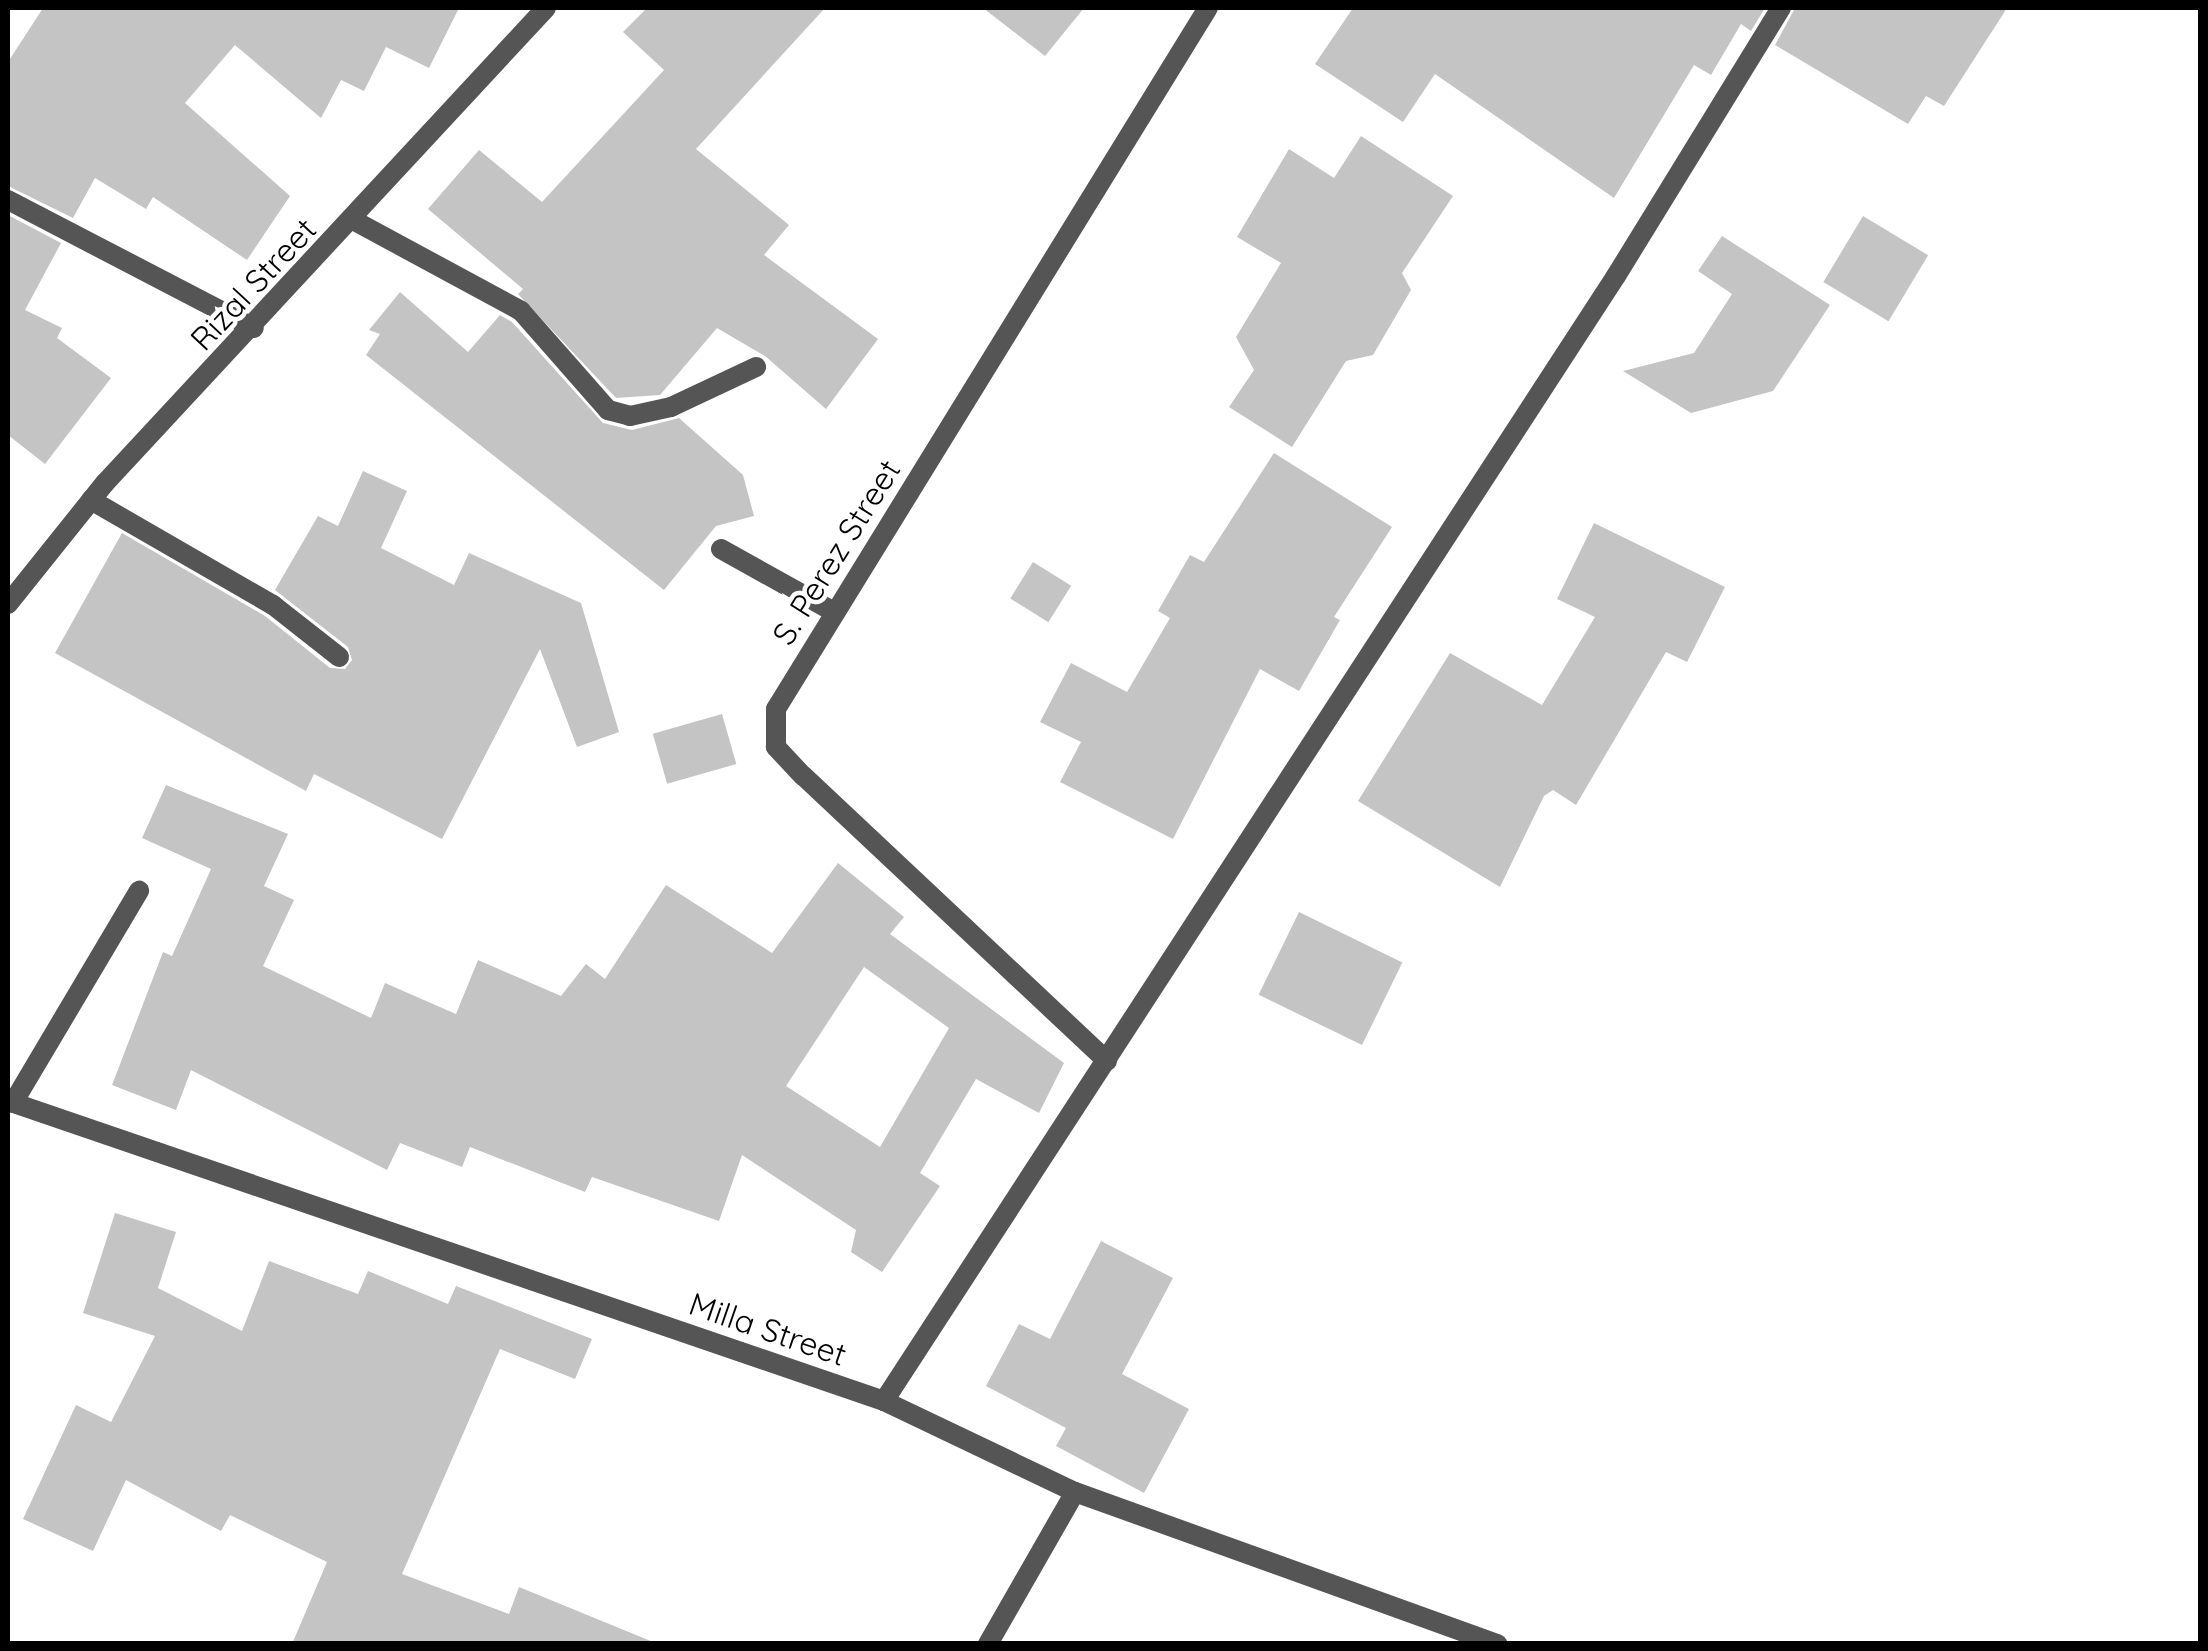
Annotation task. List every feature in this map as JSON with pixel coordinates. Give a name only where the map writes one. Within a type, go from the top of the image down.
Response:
[{"type":"street","name":"Rizal Street","points":[[8,604],[92,500],[546,8]]},
{"type":"street","name":"S. Perez Street","points":[[1106,1061],[776,747],[776,709],[1208,8]]},
{"type":"street","points":[[884,1401],[1616,276],[1781,8]]},
{"type":"street","points":[[8,200],[254,328]]},
{"type":"street","points":[[352,220],[521,311],[608,410],[630,416],[670,407],[756,368]]},
{"type":"street","points":[[92,500],[273,605],[339,657]]},
{"type":"street","points":[[721,549],[834,612]]},
{"type":"street","points":[[10,1102],[139,890]]},
{"type":"street","name":"Milla Street","points":[[10,1102],[884,1401],[1075,1492],[1497,1644]]},
{"type":"street","points":[[988,1644],[1075,1492]]},
{"type":"building","points":[[43,8],[459,8],[429,68],[386,47],[364,91],[341,80],[321,118],[235,45],[185,103],[290,196],[247,260],[153,197],[146,209],[95,178],[73,218],[8,186],[8,62]]},
{"type":"building","points":[[647,8],[825,8],[696,149],[789,225],[764,255],[878,339],[826,409],[765,356],[717,328],[660,395],[616,398],[518,294],[523,289],[428,209],[479,150],[542,202],[664,70],[623,32]]},
{"type":"building","points":[[983,8],[1084,8],[1045,56]]},
{"type":"building","points":[[1353,8],[1765,8],[1751,31],[1741,24],[1711,75],[1694,65],[1614,198],[1435,74],[1403,122],[1315,64]]},
{"type":"building","points":[[1795,8],[2007,8],[1944,106],[1926,96],[1908,124],[1775,45]]},
{"type":"building","points":[[1361,136],[1453,196],[1402,273],[1411,290],[1373,355],[1346,361],[1292,447],[1229,407],[1254,370],[1236,337],[1281,263],[1237,237],[1289,149],[1334,178]]},
{"type":"building","points":[[8,215],[61,243],[25,310],[62,328],[57,338],[111,378],[45,464],[8,435]]},
{"type":"building","points":[[1863,216],[1928,255],[1888,321],[1823,282]]},
{"type":"building","points":[[1722,236],[1830,305],[1773,391],[1691,413],[1623,371],[1694,353],[1732,294],[1698,271]]},
{"type":"building","points":[[400,292],[468,352],[500,315],[512,322],[603,423],[632,430],[679,418],[743,475],[754,516],[716,526],[664,590],[366,355],[380,334],[369,330]]},
{"type":"building","points":[[1274,453],[1392,527],[1334,617],[1340,620],[1299,691],[1260,669],[1173,839],[1060,782],[1081,742],[1040,722],[1071,663],[1127,692],[1170,618],[1158,611],[1190,555],[1204,562]]},
{"type":"building","points":[[363,471],[407,491],[381,548],[454,585],[469,553],[581,603],[619,732],[577,747],[540,649],[442,839],[314,774],[306,791],[55,653],[122,533],[265,616],[330,668],[345,669],[352,660],[348,647],[275,590],[318,516],[338,526]]},
{"type":"building","points":[[1594,523],[1725,587],[1687,662],[1666,652],[1576,805],[1553,790],[1544,796],[1500,887],[1358,801],[1450,653],[1542,705],[1595,617],[1557,599]]},
{"type":"building","points":[[1033,562],[1071,586],[1048,622],[1010,598]]},
{"type":"building","points":[[722,714],[736,764],[667,784],[653,734]]},
{"type":"building","points":[[166,785],[288,834],[264,886],[294,900],[263,966],[371,1018],[385,983],[456,1014],[478,960],[561,996],[586,964],[605,979],[666,885],[772,953],[838,863],[904,917],[890,934],[1064,1063],[1039,1113],[976,1079],[920,1173],[940,1186],[882,1272],[851,1252],[856,1230],[742,1155],[719,1221],[592,1177],[585,1192],[470,1147],[462,1167],[400,1143],[387,1170],[191,1070],[176,1110],[112,1085],[163,952],[172,956],[211,869],[142,838]],"holes":[[[864,967],[949,1028],[880,1147],[786,1086]]]},
{"type":"building","points":[[1299,912],[1402,962],[1362,1045],[1259,995]]},
{"type":"building","points":[[115,1213],[176,1232],[158,1288],[242,1331],[269,1261],[358,1294],[368,1271],[448,1304],[456,1286],[592,1339],[575,1379],[500,1349],[402,1574],[509,1614],[519,1587],[658,1644],[292,1644],[327,1562],[230,1515],[221,1531],[126,1480],[93,1551],[23,1519],[76,1405],[111,1422],[155,1336],[83,1313]]},
{"type":"building","points":[[1101,1241],[1173,1278],[1122,1374],[1189,1409],[1144,1493],[1056,1446],[1066,1428],[986,1386],[1019,1324],[1050,1339]]}]
